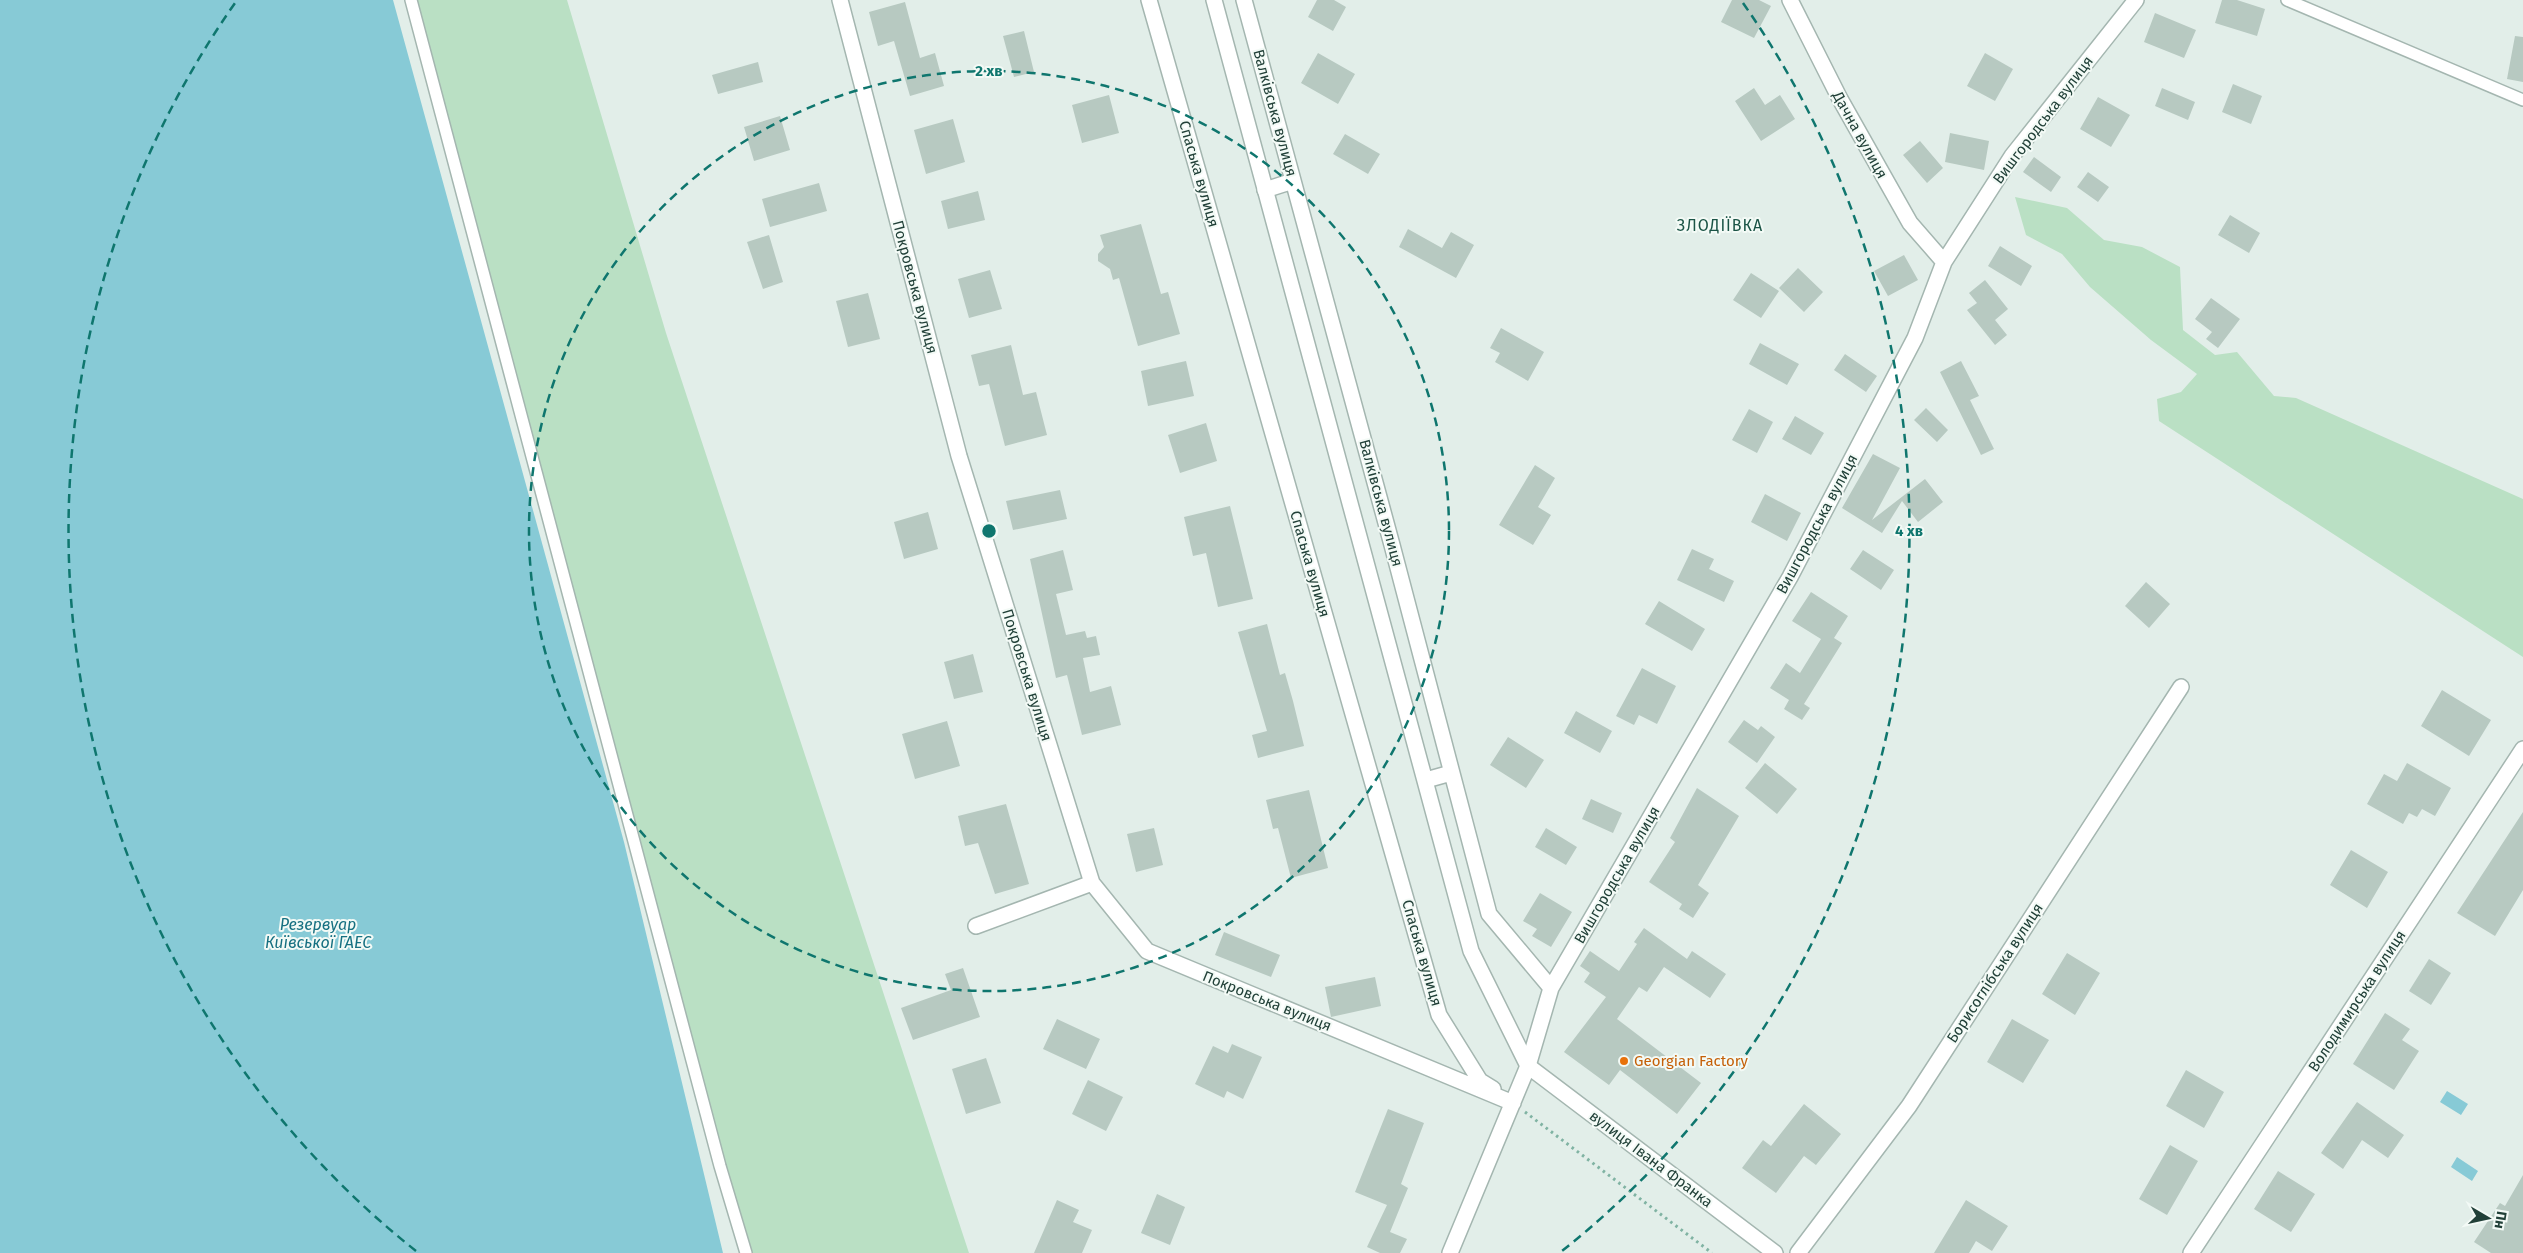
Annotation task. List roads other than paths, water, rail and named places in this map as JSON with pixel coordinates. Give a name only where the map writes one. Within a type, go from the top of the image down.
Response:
[{"type":"street","name":"Покровська вулиця","points":[[840,0],[959,456],[1092,883],[1147,952],[1513,1103]]},
{"type":"street","name":"Спаська вулиця","points":[[1149,0],[1440,1015],[1480,1081],[1513,1103]]},
{"type":"street","points":[[1214,0],[1471,951],[1528,1066]]},
{"type":"street","name":"Валківська вулиця","points":[[1244,0],[1392,545],[1489,914],[1551,988]]},
{"type":"street","name":"Дачна вулиця","points":[[1790,0],[1826,74],[1910,224],[1944,262]]},
{"type":"street","name":"Вишгородська вулиця","points":[[1450,1253],[1528,1066],[1551,988],[1790,577],[1915,338],[1944,262],[2012,156],[2136,0]]},
{"type":"street","points":[[1265,190],[1293,181]]},
{"type":"street","name":"Борисоглібська вулиця","points":[[1798,1253],[1908,1106],[2181,687]]},
{"type":"street","name":"Володимирська вулиця","points":[[2191,1253],[2523,749]]},
{"type":"street","points":[[1426,780],[1451,773]]},
{"type":"street","points":[[976,926],[1092,883]]},
{"type":"street","name":"вулиця Івана Франка","points":[[1528,1066],[1775,1253]]},
{"type":"lane","points":[[411,0],[718,1157],[746,1253]]},
{"type":"lane","points":[[2287,0],[2523,100]]},
{"type":"water","name":"Резервуар Київської ГАЕС","points":[[0,0],[393,0],[624,842],[723,1253],[0,1253]]},
{"type":"water","points":[[2447,1091],[2468,1104],[2461,1115],[2440,1102]]},
{"type":"water","points":[[2457,1157],[2478,1171],[2472,1181],[2451,1167]]},
{"type":"place","name":"Georgian Factory","points":[[1624,1061]]},
{"type":"district","name":"ЗЛОДІЇВКА","points":[[1720,225]]}]
